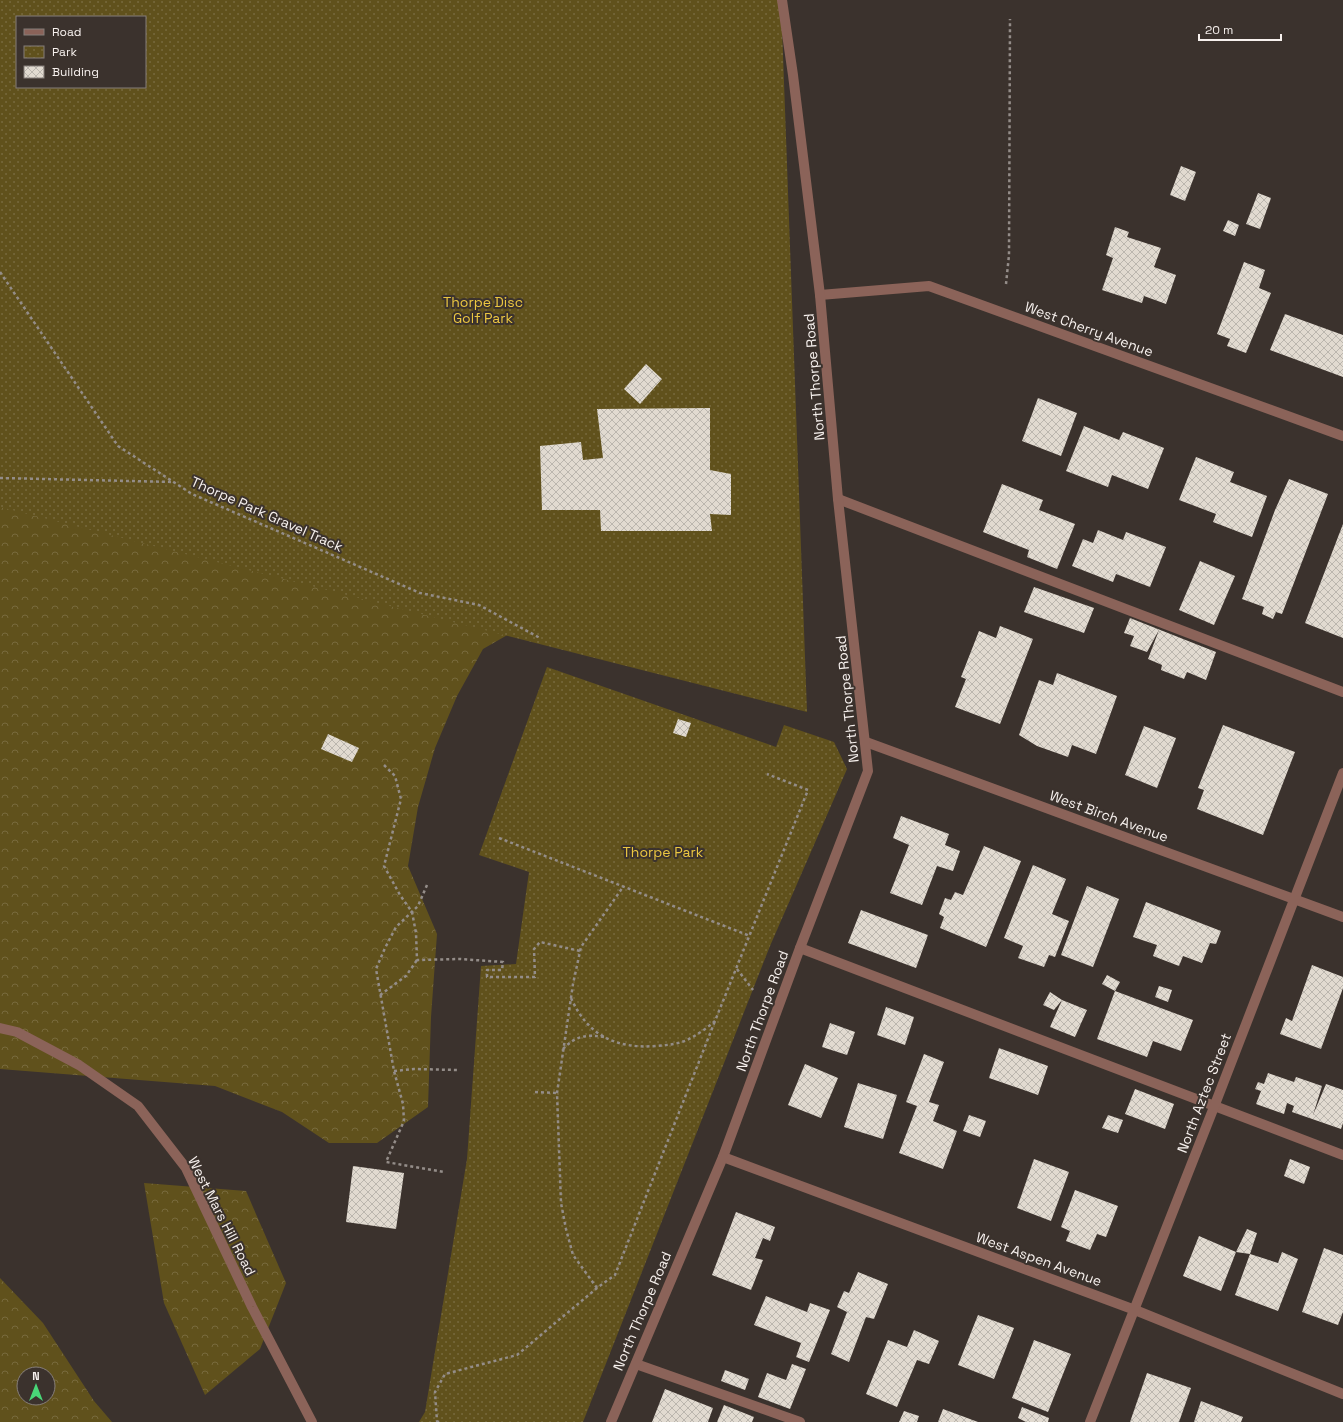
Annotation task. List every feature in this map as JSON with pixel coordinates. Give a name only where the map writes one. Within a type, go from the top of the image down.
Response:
[{"type":"street","name":"North Thorpe Road","points":[[611,1422],[723,1157],[800,948],[868,770],[838,499],[820,295],[793,75],[782,0]]},
{"type":"street","name":"West Cherry Avenue","points":[[820,295],[929,286],[1343,436]]},
{"type":"street","points":[[838,499],[1343,692]]},
{"type":"street","name":"West Birch Avenue","points":[[866,742],[1343,917]]},
{"type":"street","name":"North Aztec Street","points":[[1090,1422],[1135,1310],[1343,773]]},
{"type":"street","points":[[800,948],[1343,1156]]},
{"type":"street","name":"West Mars Hill Road","points":[[0,1028],[17,1032],[79,1065],[138,1106],[186,1168],[252,1306],[312,1422]]},
{"type":"street","name":"West Aspen Avenue","points":[[723,1157],[1135,1310],[1343,1394]]},
{"type":"street","points":[[636,1364],[800,1422]]},
{"type":"path","points":[[1006,284],[1009,255],[1010,19]]},
{"type":"path","name":"Thorpe Park Gravel Track","points":[[0,272],[118,446],[192,494],[420,593],[479,605],[540,638]]},
{"type":"path","points":[[0,478],[175,482]]},
{"type":"path","points":[[380,995],[406,976],[416,960],[416,933],[412,912],[400,895],[384,866],[401,799],[395,776],[384,765]]},
{"type":"path","points":[[439,1422],[437,1421],[435,1392],[445,1374],[517,1355],[597,1288],[615,1275],[808,790],[767,774]]},
{"type":"path","points":[[499,838],[750,936]]},
{"type":"path","points":[[427,885],[418,906],[396,927],[376,969],[394,1071],[403,1104],[404,1121],[386,1162],[444,1172]]},
{"type":"path","points":[[597,1288],[573,1255],[566,1229],[561,1203],[557,1093],[571,998],[581,947],[623,887]]},
{"type":"path","points":[[416,960],[460,959],[503,962],[502,970],[487,970],[487,977],[535,977],[534,949],[540,942],[580,951]]},
{"type":"path","points":[[736,969],[753,990]]},
{"type":"path","points":[[571,998],[578,1013],[590,1027],[604,1037]]},
{"type":"path","points":[[563,1050],[573,1040],[582,1036],[591,1035],[604,1037],[623,1044],[648,1047],[670,1045],[687,1040],[715,1021]]},
{"type":"path","points":[[394,1071],[414,1069],[457,1070]]},
{"type":"path","points":[[535,1092],[557,1093]]},
{"type":"green space","points":[[0,0],[633,0],[546,613],[483,649],[457,696],[435,748],[418,807],[408,866],[437,934],[431,1017],[428,1107],[377,1143],[329,1143],[282,1112],[215,1086],[0,1069]]},
{"type":"green space","name":"Thorpe Disc Golf Park","points":[[0,0],[781,0],[807,712],[0,507]]},
{"type":"green space","name":"Thorpe Park","points":[[547,667],[776,747],[784,725],[834,742],[847,769],[770,946],[583,1422],[419,1422],[425,1412],[467,1159],[481,966],[516,964],[529,872],[479,855]]},
{"type":"green space","points":[[144,1183],[246,1191],[286,1283],[260,1349],[205,1395],[164,1303]]},
{"type":"green space","points":[[0,1278],[43,1323],[94,1401],[112,1422],[0,1422]]},
{"type":"building","points":[[1181,166],[1196,172],[1185,201],[1170,195]]},
{"type":"building","points":[[1258,193],[1271,198],[1260,229],[1246,224]]},
{"type":"building","points":[[1228,220],[1239,225],[1235,236],[1223,231]]},
{"type":"building","points":[[1115,227],[1129,232],[1127,237],[1161,248],[1154,267],[1176,275],[1166,304],[1144,296],[1142,303],[1102,290],[1113,258],[1106,255]]},
{"type":"building","points":[[1244,262],[1265,270],[1259,288],[1271,293],[1246,353],[1227,346],[1230,339],[1217,334]]},
{"type":"building","points":[[1285,314],[1343,335],[1343,377],[1270,350]]},
{"type":"building","points":[[646,364],[662,379],[640,404],[624,389]]},
{"type":"building","points":[[1038,398],[1077,413],[1061,456],[1022,441]]},
{"type":"building","points":[[710,408],[710,470],[731,474],[731,515],[710,514],[712,531],[601,531],[600,510],[542,510],[540,446],[581,442],[583,460],[603,458],[597,409]]},
{"type":"building","points":[[1084,426],[1119,440],[1123,432],[1164,448],[1148,489],[1112,475],[1108,487],[1066,471]]},
{"type":"building","points":[[1196,457],[1234,472],[1230,482],[1267,496],[1252,537],[1213,522],[1216,514],[1179,500]]},
{"type":"building","points":[[1289,479],[1328,494],[1282,614],[1276,612],[1273,619],[1262,614],[1264,607],[1242,599],[1275,510]]},
{"type":"building","points":[[1002,484],[1043,500],[1039,510],[1075,524],[1057,569],[1027,557],[1029,550],[983,532]]},
{"type":"building","points":[[1343,524],[1343,638],[1305,623]]},
{"type":"building","points":[[1098,530],[1123,540],[1126,532],[1166,547],[1150,587],[1116,574],[1113,582],[1072,566],[1083,539],[1093,543]]},
{"type":"building","points":[[1200,561],[1235,576],[1214,625],[1179,610]]},
{"type":"building","points":[[1034,587],[1094,608],[1084,633],[1024,612]]},
{"type":"building","points":[[1130,618],[1216,652],[1206,680],[1187,672],[1184,679],[1161,670],[1162,665],[1148,659],[1159,630],[1147,652],[1130,646],[1134,636],[1124,633]]},
{"type":"building","points":[[1000,626],[1033,639],[1000,724],[955,707],[966,679],[961,677],[979,631],[996,638]]},
{"type":"building","points":[[1057,673],[1117,696],[1096,754],[1072,745],[1068,757],[1037,746],[1019,735],[1039,680],[1053,685]]},
{"type":"building","points":[[678,719],[691,723],[686,737],[673,733]]},
{"type":"building","points":[[1223,725],[1295,752],[1263,835],[1197,809],[1204,790],[1198,788]]},
{"type":"building","points":[[1144,726],[1176,738],[1157,788],[1125,775]]},
{"type":"building","points":[[328,734],[359,748],[352,762],[321,749]]},
{"type":"building","points":[[901,816],[949,834],[945,845],[960,851],[953,871],[937,866],[922,905],[890,893],[909,845],[893,838]]},
{"type":"building","points":[[984,846],[1021,861],[986,947],[940,928],[944,917],[939,914],[945,898],[951,900],[955,892],[963,895]]},
{"type":"building","points":[[1033,865],[1066,879],[1052,914],[1069,921],[1055,957],[1049,955],[1044,967],[1018,958],[1023,946],[1004,938]]},
{"type":"building","points":[[1087,886],[1119,899],[1093,967],[1061,955]]},
{"type":"building","points":[[1146,902],[1221,931],[1216,944],[1210,943],[1202,963],[1183,956],[1179,966],[1153,956],[1157,945],[1133,937]]},
{"type":"building","points":[[861,910],[928,935],[916,968],[848,943]]},
{"type":"building","points":[[1312,965],[1343,977],[1343,988],[1321,1049],[1280,1034],[1286,1018],[1292,1021]]},
{"type":"building","points":[[1107,975],[1120,982],[1115,991],[1102,984]]},
{"type":"building","points":[[1159,986],[1172,990],[1168,1002],[1155,997]]},
{"type":"building","points":[[1115,991],[1193,1020],[1181,1051],[1153,1041],[1147,1057],[1097,1039]]},
{"type":"building","points":[[1050,992],[1062,1000],[1054,1010],[1043,1005]]},
{"type":"building","points":[[1062,1000],[1087,1010],[1075,1037],[1050,1027]]},
{"type":"building","points":[[886,1007],[914,1017],[905,1045],[877,1035]]},
{"type":"building","points":[[830,1023],[855,1032],[847,1055],[822,1047]]},
{"type":"building","points":[[999,1048],[1048,1066],[1038,1095],[989,1078]]},
{"type":"building","points":[[924,1054],[944,1062],[929,1102],[939,1105],[933,1121],[957,1131],[943,1169],[899,1153],[917,1106],[906,1102]]},
{"type":"building","points":[[805,1064],[838,1078],[821,1118],[788,1105]]},
{"type":"building","points":[[1268,1073],[1294,1082],[1296,1077],[1322,1086],[1313,1115],[1326,1084],[1343,1090],[1343,1123],[1341,1129],[1292,1112],[1294,1106],[1287,1103],[1284,1114],[1256,1104],[1261,1091],[1255,1089],[1258,1082],[1264,1084]]},
{"type":"building","points":[[858,1083],[897,1095],[883,1139],[844,1127]]},
{"type":"building","points":[[1135,1089],[1174,1104],[1165,1129],[1125,1114]]},
{"type":"building","points":[[969,1115],[986,1121],[980,1137],[963,1131]]},
{"type":"building","points":[[1108,1115],[1123,1120],[1118,1133],[1102,1128]]},
{"type":"building","points":[[1034,1159],[1069,1172],[1051,1221],[1017,1208]]},
{"type":"building","points":[[1290,1159],[1310,1167],[1304,1184],[1284,1176]]},
{"type":"building","points":[[353,1166],[404,1173],[396,1229],[346,1222]]},
{"type":"building","points":[[1075,1190],[1118,1206],[1106,1237],[1097,1234],[1090,1250],[1066,1241],[1070,1231],[1061,1227]]},
{"type":"building","points":[[736,1212],[775,1227],[770,1241],[763,1238],[755,1258],[763,1260],[751,1290],[712,1275]]},
{"type":"building","points":[[1247,1229],[1257,1233],[1250,1254],[1236,1252]]},
{"type":"building","points":[[1199,1236],[1236,1252],[1221,1291],[1183,1276]]},
{"type":"building","points":[[1324,1248],[1343,1255],[1343,1312],[1338,1325],[1302,1312]]},
{"type":"building","points":[[1282,1252],[1298,1259],[1278,1311],[1235,1295],[1250,1254],[1278,1263]]},
{"type":"building","points":[[858,1272],[888,1284],[874,1319],[866,1317],[849,1362],[831,1354],[847,1312],[837,1307],[844,1291],[849,1293]]},
{"type":"building","points":[[766,1296],[807,1312],[810,1303],[830,1310],[809,1362],[796,1357],[801,1343],[754,1325]]},
{"type":"building","points":[[978,1315],[1014,1328],[994,1379],[958,1365]]},
{"type":"building","points":[[914,1330],[939,1341],[929,1364],[917,1360],[897,1407],[866,1394],[888,1340],[907,1347]]},
{"type":"building","points":[[1034,1340],[1071,1354],[1048,1412],[1012,1398]]},
{"type":"building","points":[[792,1364],[806,1369],[790,1409],[758,1397],[767,1373],[786,1380]]},
{"type":"building","points":[[725,1370],[749,1379],[745,1390],[721,1381]]},
{"type":"building","points":[[1147,1373],[1191,1388],[1179,1422],[1130,1422]]},
{"type":"building","points":[[665,1389],[713,1408],[708,1422],[652,1422]]},
{"type":"building","points":[[1201,1401],[1243,1417],[1241,1422],[1194,1422]]},
{"type":"building","points":[[724,1405],[754,1417],[752,1422],[717,1422]]},
{"type":"building","points":[[1022,1407],[1049,1418],[1048,1422],[1026,1422],[1018,1418]]},
{"type":"building","points":[[943,1409],[978,1422],[938,1422]]},
{"type":"building","points":[[904,1411],[919,1416],[917,1422],[899,1422]]}]
